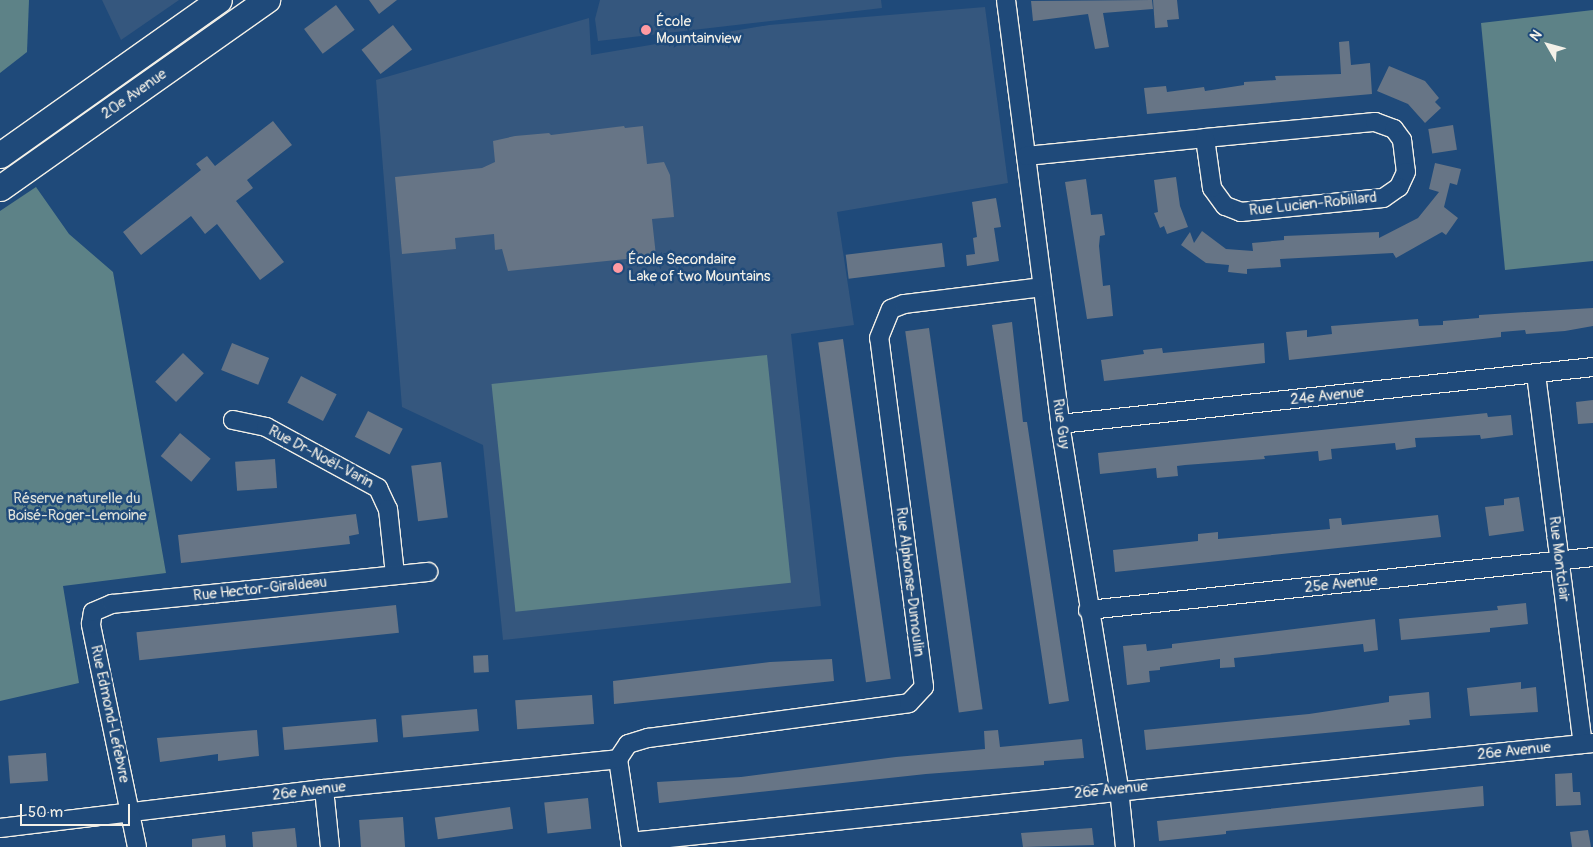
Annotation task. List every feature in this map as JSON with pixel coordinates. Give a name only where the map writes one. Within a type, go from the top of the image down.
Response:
[{"type":"street","name":"20e Avenue","points":[[0,155],[220,0]]},
{"type":"street","name":"20e Avenue","points":[[0,188],[267,0]]},
{"type":"street","name":"Rue Guy","points":[[1006,0],[1060,424],[1088,610],[1119,790],[1125,847]]},
{"type":"street","name":"Rue Lucien-Robillard","points":[[1026,156],[1205,138],[1375,122],[1394,129],[1402,140],[1406,172],[1399,187],[1383,198],[1241,212],[1225,206],[1212,188],[1205,138]]},
{"type":"street","name":"Rue Alphonse-Dumoulin","points":[[618,759],[628,744],[648,738],[909,703],[924,686],[879,338],[891,309],[904,304],[1042,288]]},
{"type":"street","name":"24e Avenue","points":[[1060,424],[1593,367]]},
{"type":"street","name":"Rue Montclair","points":[[1536,374],[1560,561],[1588,743]]},
{"type":"street","name":"Rue Dr-Noël-Varin","points":[[233,420],[266,427],[378,488],[388,509],[395,575]]},
{"type":"street","name":"25e Avenue","points":[[1088,610],[1593,557]]},
{"type":"street","name":"Rue Hector-Giraldeau","points":[[93,612],[112,604],[428,572]]},
{"type":"street","name":"Rue Edmond-Lefebvre","points":[[93,612],[91,624],[137,847]]},
{"type":"street","name":"26e Avenue","points":[[630,844],[1119,790],[1588,743]]},
{"type":"street","name":"26e Avenue","points":[[0,828],[131,814],[324,788],[618,759]]},
{"type":"street","points":[[618,759],[630,844]]},
{"type":"street","points":[[324,788],[330,847]]},
{"type":"shaded area","points":[[102,0],[179,0],[121,40]]},
{"type":"shaded area","name":"École Mountainview","points":[[600,0],[881,0],[882,8],[598,41],[595,19]]},
{"type":"shaded area","name":"École Secondaire Lake of two Mountains","points":[[985,7],[1008,183],[837,212],[854,325],[791,334],[821,606],[503,640],[483,445],[402,407],[376,80],[589,18],[591,55],[769,25]]},
{"type":"green space","points":[[0,0],[29,0],[27,52],[0,73]]},
{"type":"green space","points":[[1593,10],[1593,261],[1505,270],[1481,23]]},
{"type":"green space","name":"Réserve naturelle du Boisé-Roger-Lemoine","points":[[36,187],[69,234],[113,272],[166,573],[63,586],[79,683],[0,701],[0,211]]},
{"type":"green space","points":[[767,355],[791,583],[515,612],[492,384]]},
{"type":"building","points":[[369,0],[397,0],[379,14]]},
{"type":"building","points":[[1152,0],[1153,9],[1103,13],[1109,47],[1095,49],[1088,14],[1033,21],[1031,1]]},
{"type":"building","points":[[1153,0],[1177,0],[1179,19],[1167,20],[1168,27],[1155,28]]},
{"type":"building","points":[[336,5],[355,30],[323,54],[304,29]]},
{"type":"building","points":[[393,25],[412,49],[381,74],[361,50]]},
{"type":"building","points":[[1349,41],[1351,65],[1370,63],[1372,94],[1147,114],[1144,88],[1166,86],[1167,92],[1204,87],[1205,91],[1244,85],[1244,82],[1276,80],[1275,76],[1341,74],[1339,42]]},
{"type":"building","points":[[1389,66],[1425,81],[1439,98],[1435,102],[1441,108],[1425,123],[1408,104],[1377,91]]},
{"type":"building","points":[[273,121],[292,145],[247,180],[253,188],[236,201],[284,262],[260,280],[217,224],[205,234],[191,216],[141,255],[123,232],[201,170],[196,164],[207,156],[215,166]]},
{"type":"building","points":[[1453,125],[1457,150],[1432,154],[1428,129]]},
{"type":"building","points":[[624,126],[625,128],[643,126],[647,164],[664,162],[670,175],[674,217],[652,219],[656,256],[508,271],[502,249],[495,250],[494,234],[455,238],[456,249],[402,254],[395,177],[482,168],[495,162],[493,141],[515,136],[549,133],[551,135]]},
{"type":"building","points":[[1435,163],[1461,169],[1457,185],[1450,183],[1444,207],[1458,218],[1446,235],[1442,232],[1396,258],[1393,253],[1280,259],[1281,267],[1247,269],[1247,274],[1228,272],[1229,265],[1206,263],[1181,245],[1190,232],[1194,243],[1202,231],[1226,249],[1253,251],[1252,243],[1284,240],[1284,236],[1379,232],[1379,238],[1418,218],[1439,192],[1429,189]]},
{"type":"building","points":[[1176,177],[1180,206],[1188,227],[1167,234],[1164,226],[1160,228],[1154,213],[1158,212],[1154,180]]},
{"type":"building","points":[[1086,179],[1091,215],[1102,214],[1105,235],[1100,236],[1099,246],[1103,286],[1110,285],[1113,316],[1087,319],[1065,182]]},
{"type":"building","points":[[996,198],[1001,227],[994,228],[999,261],[967,266],[966,255],[975,254],[973,238],[977,237],[972,202]]},
{"type":"building","points":[[942,243],[945,267],[849,279],[846,255]]},
{"type":"building","points":[[1593,308],[1593,326],[1565,331],[1526,334],[1525,330],[1501,332],[1501,337],[1289,360],[1286,332],[1307,330],[1307,337],[1332,334],[1331,326],[1418,319],[1419,326],[1443,325],[1443,321],[1479,318],[1479,315]]},
{"type":"building","points":[[1012,322],[1023,422],[1027,422],[1069,701],[1049,704],[992,325]]},
{"type":"building","points":[[929,328],[983,709],[959,713],[905,331]]},
{"type":"building","points":[[843,339],[891,679],[866,682],[818,342]]},
{"type":"building","points":[[232,343],[269,358],[258,385],[221,370]]},
{"type":"building","points":[[1264,343],[1265,363],[1104,381],[1101,360],[1144,354],[1143,350],[1162,348],[1163,353]]},
{"type":"building","points":[[183,353],[204,373],[176,402],[155,382]]},
{"type":"building","points":[[301,376],[337,394],[323,421],[287,403]]},
{"type":"building","points":[[1593,400],[1593,423],[1578,424],[1576,402]]},
{"type":"building","points":[[368,411],[403,429],[390,455],[355,437]]},
{"type":"building","points":[[1487,413],[1488,417],[1511,415],[1513,435],[1481,439],[1480,435],[1415,438],[1416,447],[1396,450],[1395,443],[1331,449],[1332,459],[1319,461],[1318,451],[1264,456],[1265,459],[1185,465],[1177,466],[1178,476],[1157,478],[1156,468],[1100,474],[1098,453]]},
{"type":"building","points":[[180,433],[211,459],[191,482],[161,456]]},
{"type":"building","points":[[275,459],[277,488],[237,491],[235,462]]},
{"type":"building","points":[[441,462],[448,518],[418,521],[411,466]]},
{"type":"building","points":[[1519,497],[1524,531],[1489,536],[1485,507],[1504,505],[1504,499]]},
{"type":"building","points":[[356,514],[359,534],[349,536],[350,544],[181,563],[178,535]]},
{"type":"building","points":[[1438,515],[1441,537],[1115,572],[1113,550],[1198,541],[1198,534],[1218,532],[1218,539],[1330,529],[1329,519],[1341,518],[1342,525]]},
{"type":"building","points":[[1526,603],[1528,624],[1490,628],[1490,632],[1401,640],[1399,619],[1498,610],[1497,606]]},
{"type":"building","points":[[396,605],[399,633],[139,660],[136,632]]},
{"type":"building","points":[[1375,619],[1378,650],[1364,652],[1363,644],[1234,658],[1235,667],[1220,668],[1220,659],[1160,667],[1160,670],[1149,671],[1150,682],[1127,685],[1123,646],[1146,644],[1147,651],[1172,648],[1172,644]]},
{"type":"building","points":[[488,655],[489,672],[474,673],[473,656]]},
{"type":"building","points":[[832,659],[834,681],[614,704],[613,681],[770,662]]},
{"type":"building","points":[[1521,682],[1521,689],[1536,687],[1538,712],[1470,716],[1467,688]]},
{"type":"building","points":[[1429,692],[1431,718],[1409,720],[1410,725],[1146,750],[1144,730],[1309,714],[1389,702],[1389,696]]},
{"type":"building","points":[[592,695],[594,724],[517,729],[515,700]]},
{"type":"building","points":[[477,709],[479,731],[403,738],[401,716]]},
{"type":"building","points":[[376,719],[378,742],[284,750],[282,727]]},
{"type":"building","points":[[257,730],[259,756],[218,761],[218,754],[160,762],[157,738]]},
{"type":"building","points":[[998,730],[1000,747],[1082,739],[1084,758],[1044,761],[1044,765],[926,774],[659,803],[657,782],[741,777],[896,757],[985,749],[984,731]]},
{"type":"building","points":[[46,753],[48,781],[10,784],[8,756]]},
{"type":"building","points":[[1572,773],[1573,792],[1580,792],[1581,805],[1556,806],[1555,774]]},
{"type":"building","points":[[1483,786],[1484,806],[1226,831],[1226,834],[1159,841],[1157,821]]},
{"type":"building","points":[[588,798],[591,829],[547,833],[544,803]]},
{"type":"building","points":[[510,807],[513,829],[438,839],[435,818]]},
{"type":"building","points":[[403,817],[405,847],[361,847],[359,820]]},
{"type":"building","points":[[295,828],[297,847],[253,847],[252,832]]},
{"type":"building","points":[[1092,828],[1094,845],[1023,847],[1021,833]]},
{"type":"building","points":[[1588,830],[1591,847],[1572,847],[1570,832]]},
{"type":"building","points":[[225,835],[226,847],[192,847],[192,839]]},
{"type":"place","name":"École Mountainview","points":[[646,30]]},
{"type":"place","name":"École Secondaire Lake of two Mountains","points":[[618,268]]}]
